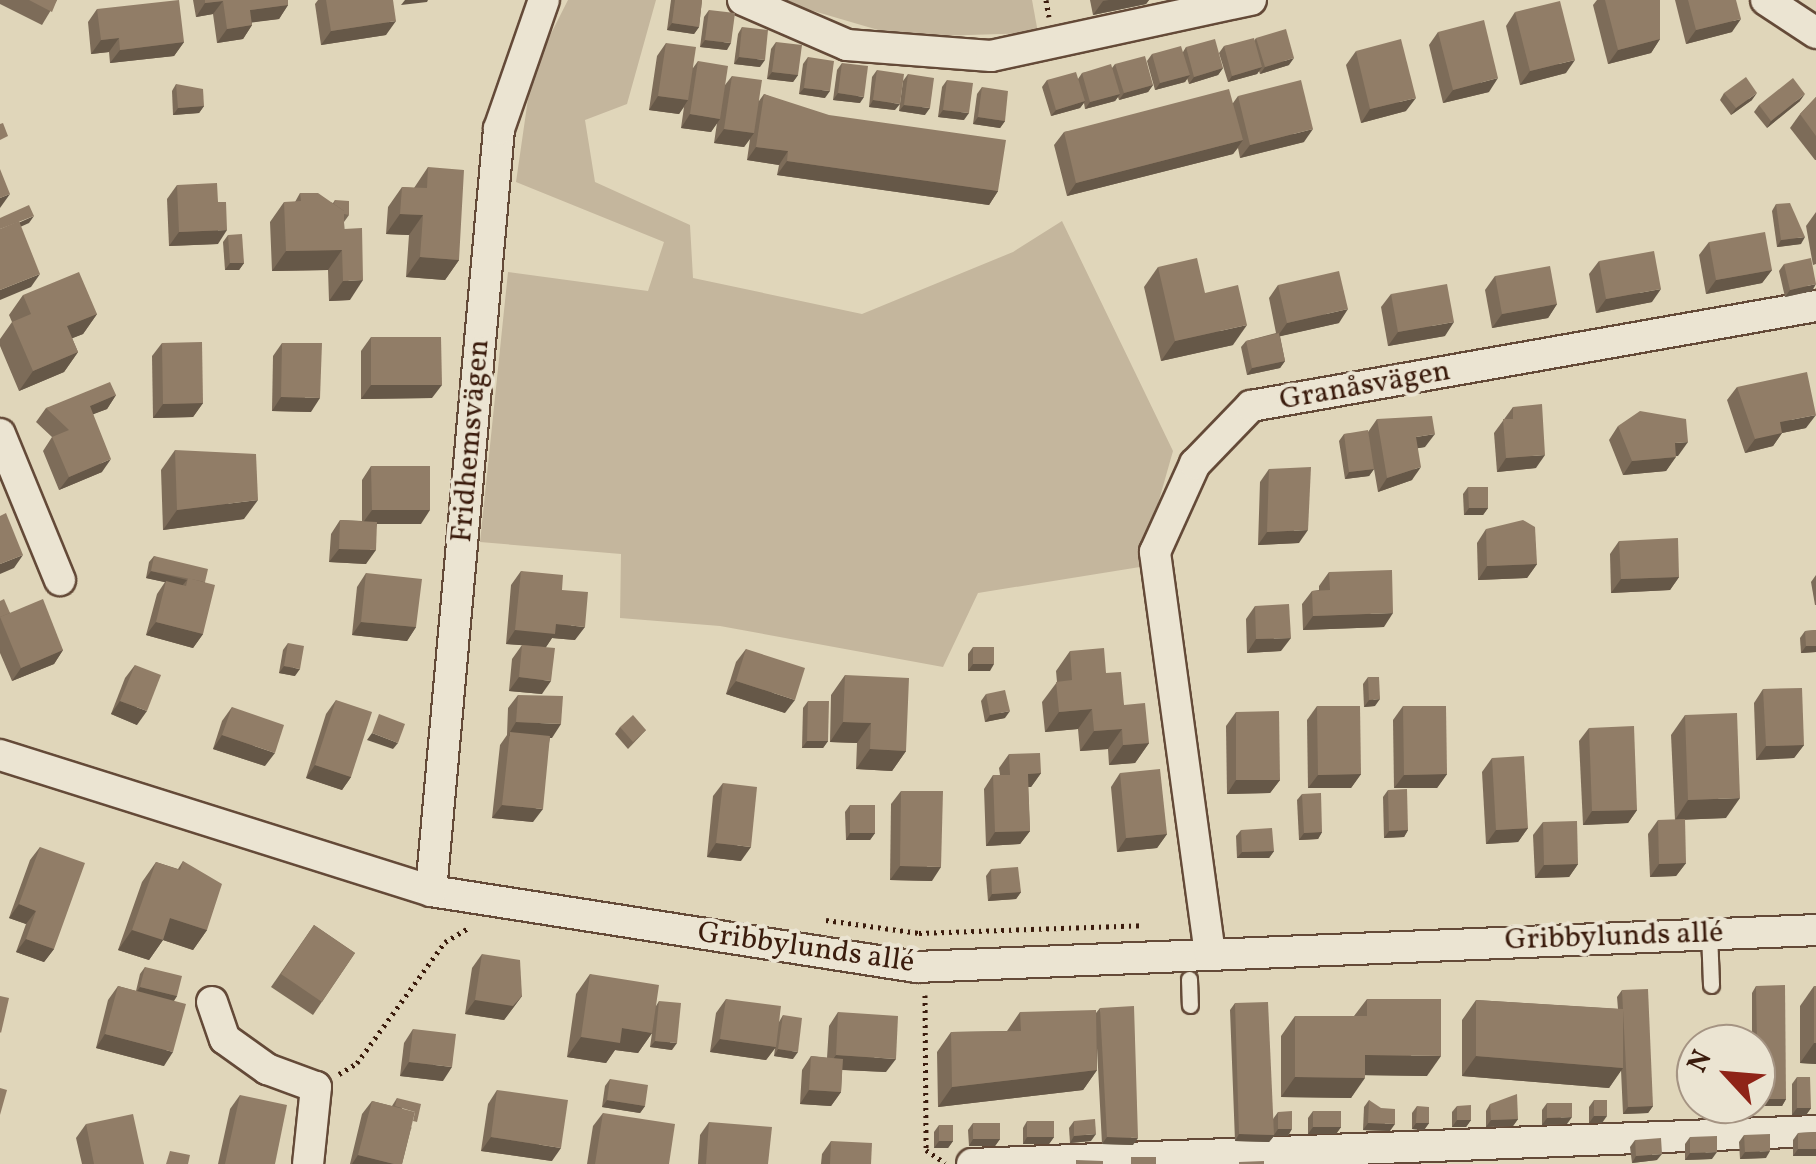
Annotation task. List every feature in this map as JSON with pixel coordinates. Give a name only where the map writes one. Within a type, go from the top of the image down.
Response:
[{"type":"street","name":"Fridhemsvägen","points":[[432,890],[499,130],[544,0]]},
{"type":"street","points":[[743,0],[847,45],[991,56],[1234,2]]},
{"type":"street","points":[[1766,0],[1816,33]]},
{"type":"street","name":"Granåsvägen","points":[[1210,954],[1155,552],[1194,464],[1251,406],[1816,306]]},
{"type":"street","points":[[0,434],[60,580]]},
{"type":"street","name":"Gribbylunds allé","points":[[0,755],[432,890],[916,967],[1816,930]]},
{"type":"street","points":[[212,1002],[225,1039],[267,1069],[316,1086],[308,1164]]},
{"type":"street","points":[[972,1164],[1816,1130]]},
{"type":"lane","points":[[1709,932],[1711,985]]},
{"type":"lane","points":[[1189,979],[1190,1004]]},
{"type":"path","points":[[804,917],[919,934],[1149,925]]},
{"type":"path","points":[[925,990],[926,1150],[953,1164]]},
{"type":"shaded area","points":[[568,0],[656,0],[627,104],[585,120],[595,182],[690,225],[693,278],[862,314],[1013,252],[1062,221],[1173,451],[1140,567],[978,593],[943,667],[720,626],[620,618],[621,554],[480,542],[508,272],[648,291],[664,242],[516,182],[532,71]]},
{"type":"shaded area","points":[[776,0],[1032,0],[1038,33],[902,37]]},
{"type":"building","points":[[29,0],[57,0],[52,12]]},
{"type":"building","points":[[179,0],[184,42],[120,50],[119,38],[101,40],[97,9]]},
{"type":"building","points":[[205,0],[288,0],[288,5],[250,10],[252,25],[227,29],[223,1]]},
{"type":"building","points":[[326,0],[393,0],[396,21],[331,31]]},
{"type":"building","points":[[675,0],[702,0],[699,27],[672,23]]},
{"type":"building","points":[[1605,0],[1660,0],[1660,39],[1618,50]]},
{"type":"building","points":[[1688,0],[1736,0],[1741,19],[1696,30]]},
{"type":"building","points":[[1560,1],[1575,60],[1530,71],[1515,12]]},
{"type":"building","points":[[709,10],[735,13],[731,43],[705,40]]},
{"type":"building","points":[[1484,20],[1498,78],[1453,90],[1438,32]]},
{"type":"building","points":[[742,27],[768,30],[765,60],[739,57]]},
{"type":"building","points":[[1286,29],[1294,58],[1265,67],[1256,38]]},
{"type":"building","points":[[1254,38],[1262,67],[1232,76],[1224,46]]},
{"type":"building","points":[[1215,39],[1223,68],[1194,77],[1186,47]]},
{"type":"building","points":[[1401,39],[1416,98],[1370,109],[1356,51]]},
{"type":"building","points":[[776,42],[802,45],[798,75],[772,72]]},
{"type":"building","points":[[666,43],[696,47],[688,100],[658,96]]},
{"type":"building","points":[[1181,46],[1190,75],[1160,83],[1152,54]]},
{"type":"building","points":[[1145,56],[1153,85],[1124,93],[1115,64]]},
{"type":"building","points":[[808,57],[834,61],[830,91],[804,88]]},
{"type":"building","points":[[698,61],[728,66],[720,119],[690,114]]},
{"type":"building","points":[[842,63],[868,66],[864,97],[838,93]]},
{"type":"building","points":[[1111,64],[1120,94],[1090,102],[1082,73]]},
{"type":"building","points":[[877,70],[904,74],[900,104],[873,100]]},
{"type":"building","points":[[1076,72],[1085,101],[1056,110],[1047,80]]},
{"type":"building","points":[[908,74],[934,78],[930,108],[904,105]]},
{"type":"building","points":[[732,76],[762,80],[754,133],[724,129]]},
{"type":"building","points":[[1746,77],[1757,93],[1736,108],[1724,93]]},
{"type":"building","points":[[1793,78],[1805,94],[1771,121],[1759,105]]},
{"type":"building","points":[[947,80],[973,83],[969,113],[943,110]]},
{"type":"building","points":[[1301,80],[1313,129],[1250,145],[1238,96]]},
{"type":"building","points":[[176,84],[203,89],[204,106],[178,108]]},
{"type":"building","points":[[982,87],[1008,91],[1005,121],[978,117]]},
{"type":"building","points":[[1229,89],[1243,140],[1076,183],[1064,132]]},
{"type":"building","points":[[764,94],[829,115],[1006,140],[998,191],[787,161],[788,151],[756,147]]},
{"type":"building","points":[[1816,97],[1816,136],[1800,114]]},
{"type":"building","points":[[3,123],[8,136],[0,140],[0,124]]},
{"type":"building","points":[[428,167],[464,170],[459,260],[420,257],[423,215],[400,214],[402,187],[427,188]]},
{"type":"building","points":[[0,169],[10,194],[0,198]]},
{"type":"building","points":[[217,183],[218,202],[226,202],[227,230],[179,232],[177,185]]},
{"type":"building","points":[[300,193],[318,193],[344,211],[344,229],[362,228],[363,280],[343,281],[342,250],[286,251],[284,202],[301,201]]},
{"type":"building","points":[[335,200],[349,201],[349,215],[334,204]]},
{"type":"building","points":[[1790,203],[1805,237],[1781,240],[1776,204]]},
{"type":"building","points":[[29,205],[34,216],[0,229],[0,218]]},
{"type":"building","points":[[19,221],[40,274],[0,290],[0,229]]},
{"type":"building","points":[[1765,232],[1772,270],[1716,280],[1709,242]]},
{"type":"building","points":[[242,234],[244,263],[230,263],[228,235]]},
{"type":"building","points":[[1654,251],[1661,289],[1606,299],[1599,261]]},
{"type":"building","points":[[1197,258],[1205,293],[1238,285],[1247,325],[1175,341],[1158,267]]},
{"type":"building","points":[[1811,258],[1816,284],[1790,290],[1784,264]]},
{"type":"building","points":[[1550,266],[1557,304],[1502,314],[1495,276]]},
{"type":"building","points":[[1339,271],[1348,309],[1287,323],[1278,285]]},
{"type":"building","points":[[79,272],[97,314],[67,326],[78,352],[33,371],[12,322],[31,314],[23,295]]},
{"type":"building","points":[[1447,284],[1454,322],[1398,332],[1391,294]]},
{"type":"building","points":[[1279,333],[1285,361],[1252,368],[1246,341]]},
{"type":"building","points":[[371,337],[441,337],[442,385],[371,385]]},
{"type":"building","points":[[202,342],[203,403],[163,404],[162,343]]},
{"type":"building","points":[[282,343],[322,343],[320,398],[281,397]]},
{"type":"building","points":[[1807,372],[1816,415],[1780,422],[1782,433],[1755,439],[1737,387]]},
{"type":"building","points":[[110,382],[116,395],[90,406],[111,459],[69,477],[52,437],[69,430],[46,408]]},
{"type":"building","points":[[1542,404],[1545,455],[1506,458],[1503,419],[1513,419],[1513,407]]},
{"type":"building","points":[[1640,411],[1686,419],[1688,442],[1675,443],[1676,457],[1632,461],[1618,426]]},
{"type":"building","points":[[1432,416],[1435,434],[1416,437],[1421,467],[1387,478],[1377,419]]},
{"type":"building","points":[[1368,430],[1374,469],[1349,472],[1344,434]]},
{"type":"building","points":[[175,450],[256,454],[258,500],[177,510]]},
{"type":"building","points":[[371,466],[430,466],[430,510],[372,510]]},
{"type":"building","points":[[1311,467],[1308,530],[1267,532],[1269,469]]},
{"type":"building","points":[[1468,487],[1488,487],[1488,508],[1469,508]]},
{"type":"building","points":[[6,513],[23,555],[0,564],[0,516]]},
{"type":"building","points":[[340,520],[377,522],[376,550],[339,549]]},
{"type":"building","points":[[1523,520],[1535,527],[1537,564],[1487,566],[1486,529]]},
{"type":"building","points":[[1678,538],[1679,577],[1621,579],[1619,541]]},
{"type":"building","points":[[154,556],[208,569],[205,582],[151,571]]},
{"type":"building","points":[[1392,570],[1393,613],[1313,616],[1312,591],[1330,590],[1329,572]]},
{"type":"building","points":[[521,571],[563,575],[562,590],[588,592],[585,627],[556,624],[555,634],[515,630]]},
{"type":"building","points":[[366,573],[422,579],[416,627],[361,622]]},
{"type":"building","points":[[188,578],[215,585],[203,634],[156,622],[166,581],[186,586]]},
{"type":"building","points":[[4,599],[10,613],[0,617],[0,601]]},
{"type":"building","points":[[43,599],[63,650],[21,668],[0,617]]},
{"type":"building","points":[[1289,604],[1291,638],[1256,639],[1255,606]]},
{"type":"building","points":[[1816,630],[1816,646],[1806,646],[1805,631]]},
{"type":"building","points":[[288,643],[304,646],[300,669],[284,666]]},
{"type":"building","points":[[522,645],[555,648],[551,681],[519,677]]},
{"type":"building","points":[[973,647],[994,647],[994,664],[973,664]]},
{"type":"building","points":[[1104,648],[1106,673],[1121,672],[1124,705],[1145,703],[1149,743],[1123,745],[1122,729],[1094,731],[1092,709],[1059,712],[1056,682],[1072,680],[1070,651]]},
{"type":"building","points":[[746,649],[805,668],[795,700],[736,681]]},
{"type":"building","points":[[135,665],[161,675],[147,711],[120,701]]},
{"type":"building","points":[[845,675],[909,678],[906,751],[870,749],[871,723],[843,722]]},
{"type":"building","points":[[1368,677],[1379,677],[1380,699],[1369,700]]},
{"type":"building","points":[[1802,688],[1804,745],[1766,746],[1763,689]]},
{"type":"building","points":[[1005,690],[1010,711],[990,715],[986,694]]},
{"type":"building","points":[[518,695],[563,696],[561,724],[516,722]]},
{"type":"building","points":[[336,700],[372,712],[351,777],[315,765]]},
{"type":"building","points":[[808,701],[829,701],[828,741],[807,741]]},
{"type":"building","points":[[1317,706],[1360,706],[1361,774],[1318,775]]},
{"type":"building","points":[[1403,706],[1446,706],[1447,774],[1404,775]]},
{"type":"building","points":[[232,707],[284,725],[275,753],[222,735]]},
{"type":"building","points":[[1279,711],[1280,780],[1236,780],[1236,712]]},
{"type":"building","points":[[1737,713],[1740,798],[1688,800],[1685,715]]},
{"type":"building","points":[[379,714],[405,724],[398,743],[372,733]]},
{"type":"building","points":[[633,715],[646,730],[633,742],[620,727]]},
{"type":"building","points":[[1634,726],[1637,810],[1592,811],[1589,728]]},
{"type":"building","points":[[510,732],[550,736],[543,809],[502,805]]},
{"type":"building","points":[[1040,753],[1041,773],[1028,774],[1030,831],[995,832],[993,775],[1010,775],[1009,754]]},
{"type":"building","points":[[1524,756],[1528,828],[1496,830],[1492,758]]},
{"type":"building","points":[[1160,769],[1167,834],[1126,838],[1120,773]]},
{"type":"building","points":[[723,783],[757,787],[751,847],[716,843]]},
{"type":"building","points":[[1407,789],[1408,830],[1389,831],[1388,790]]},
{"type":"building","points":[[901,791],[943,791],[941,867],[900,866]]},
{"type":"building","points":[[1321,793],[1322,832],[1304,833],[1302,794]]},
{"type":"building","points":[[850,805],[875,805],[875,833],[850,833]]},
{"type":"building","points":[[1685,819],[1686,863],[1659,864],[1658,820]]},
{"type":"building","points":[[1577,821],[1578,864],[1544,865],[1543,822]]},
{"type":"building","points":[[1272,828],[1274,851],[1242,852],[1241,830]]},
{"type":"building","points":[[40,847],[85,863],[54,949],[26,939],[36,911],[19,904]]},
{"type":"building","points":[[183,861],[222,884],[207,930],[170,918],[163,940],[132,930],[156,862],[180,870]]},
{"type":"building","points":[[1018,867],[1021,892],[992,894],[991,869]]},
{"type":"building","points":[[314,925],[355,953],[322,1002],[281,974]]},
{"type":"building","points":[[482,954],[520,960],[522,996],[513,1006],[475,1000]]},
{"type":"building","points":[[145,967],[182,976],[177,996],[140,987]]},
{"type":"building","points":[[590,974],[659,985],[652,1033],[622,1028],[620,1043],[581,1037]]},
{"type":"building","points":[[1785,985],[1786,1099],[1776,1099],[1776,1024],[1757,1024],[1756,986]]},
{"type":"building","points":[[118,986],[186,1004],[173,1052],[105,1034]]},
{"type":"building","points":[[1816,986],[1816,1043],[1814,1043]]},
{"type":"building","points":[[1648,989],[1653,1106],[1628,1107],[1622,990]]},
{"type":"building","points":[[0,996],[9,998],[1,1033],[0,1032]]},
{"type":"building","points":[[726,999],[781,1006],[776,1047],[720,1039]]},
{"type":"building","points":[[1367,999],[1441,999],[1441,1056],[1365,1055],[1365,1078],[1295,1077],[1295,1016],[1367,1016]]},
{"type":"building","points":[[1476,1000],[1623,1009],[1623,1068],[1476,1056]]},
{"type":"building","points":[[659,1001],[681,1003],[677,1043],[655,1041]]},
{"type":"building","points":[[1268,1002],[1274,1135],[1239,1134],[1235,1003]]},
{"type":"building","points":[[1134,1006],[1138,1138],[1107,1137],[1100,1008]]},
{"type":"building","points":[[1096,1010],[1097,1070],[952,1087],[951,1032],[1021,1031],[1020,1012]]},
{"type":"building","points":[[838,1012],[898,1016],[896,1059],[836,1055]]},
{"type":"building","points":[[783,1015],[802,1018],[798,1052],[778,1049]]},
{"type":"building","points":[[413,1029],[456,1034],[452,1067],[409,1062]]},
{"type":"building","points":[[811,1056],[843,1059],[841,1092],[809,1090]]},
{"type":"building","points":[[1797,1077],[1810,1077],[1811,1108],[1797,1108]]},
{"type":"building","points":[[610,1079],[648,1085],[645,1106],[607,1100]]},
{"type":"building","points":[[0,1088],[7,1090],[0,1115]]},
{"type":"building","points":[[497,1090],[568,1100],[561,1148],[491,1137]]},
{"type":"building","points":[[1517,1094],[1518,1119],[1491,1120],[1490,1104]]},
{"type":"building","points":[[240,1095],[287,1105],[275,1164],[225,1164]]},
{"type":"building","points":[[397,1098],[421,1104],[417,1122],[413,1121],[415,1112],[395,1106]]},
{"type":"building","points":[[1369,1100],[1381,1108],[1395,1109],[1395,1124],[1368,1123]]},
{"type":"building","points":[[1594,1100],[1607,1100],[1607,1116],[1594,1116]]},
{"type":"building","points":[[372,1101],[415,1112],[402,1164],[358,1155]]},
{"type":"building","points":[[1547,1103],[1572,1103],[1572,1117],[1547,1118]]},
{"type":"building","points":[[1471,1105],[1471,1120],[1457,1120],[1457,1106]]},
{"type":"building","points":[[1417,1106],[1429,1107],[1429,1123],[1416,1123]]},
{"type":"building","points":[[1292,1111],[1292,1129],[1278,1129],[1278,1112]]},
{"type":"building","points":[[1313,1111],[1341,1111],[1341,1127],[1313,1127]]},
{"type":"building","points":[[603,1113],[675,1124],[669,1164],[595,1164]]},
{"type":"building","points":[[133,1114],[144,1164],[94,1164],[86,1124]]},
{"type":"building","points":[[1095,1119],[1096,1134],[1074,1136],[1074,1121]]},
{"type":"building","points":[[1027,1121],[1054,1121],[1054,1137],[1027,1137]]},
{"type":"building","points":[[709,1122],[772,1127],[768,1164],[706,1164]]},
{"type":"building","points":[[973,1123],[1000,1123],[1000,1139],[973,1139]]},
{"type":"building","points":[[939,1125],[953,1125],[953,1141],[939,1141]]},
{"type":"building","points":[[1816,1132],[1816,1149],[1798,1149],[1798,1133]]},
{"type":"building","points":[[1770,1134],[1770,1151],[1745,1152],[1744,1135]]},
{"type":"building","points":[[1717,1136],[1717,1152],[1690,1153],[1690,1137]]},
{"type":"building","points":[[1661,1138],[1662,1154],[1636,1156],[1635,1140]]},
{"type":"building","points":[[831,1141],[872,1143],[871,1164],[830,1164]]},
{"type":"building","points":[[170,1151],[190,1155],[188,1164],[166,1164]]},
{"type":"building","points":[[1131,1157],[1156,1157],[1156,1164],[1131,1164]]},
{"type":"building","points":[[1076,1160],[1103,1161],[1103,1164],[1076,1164]]}]
